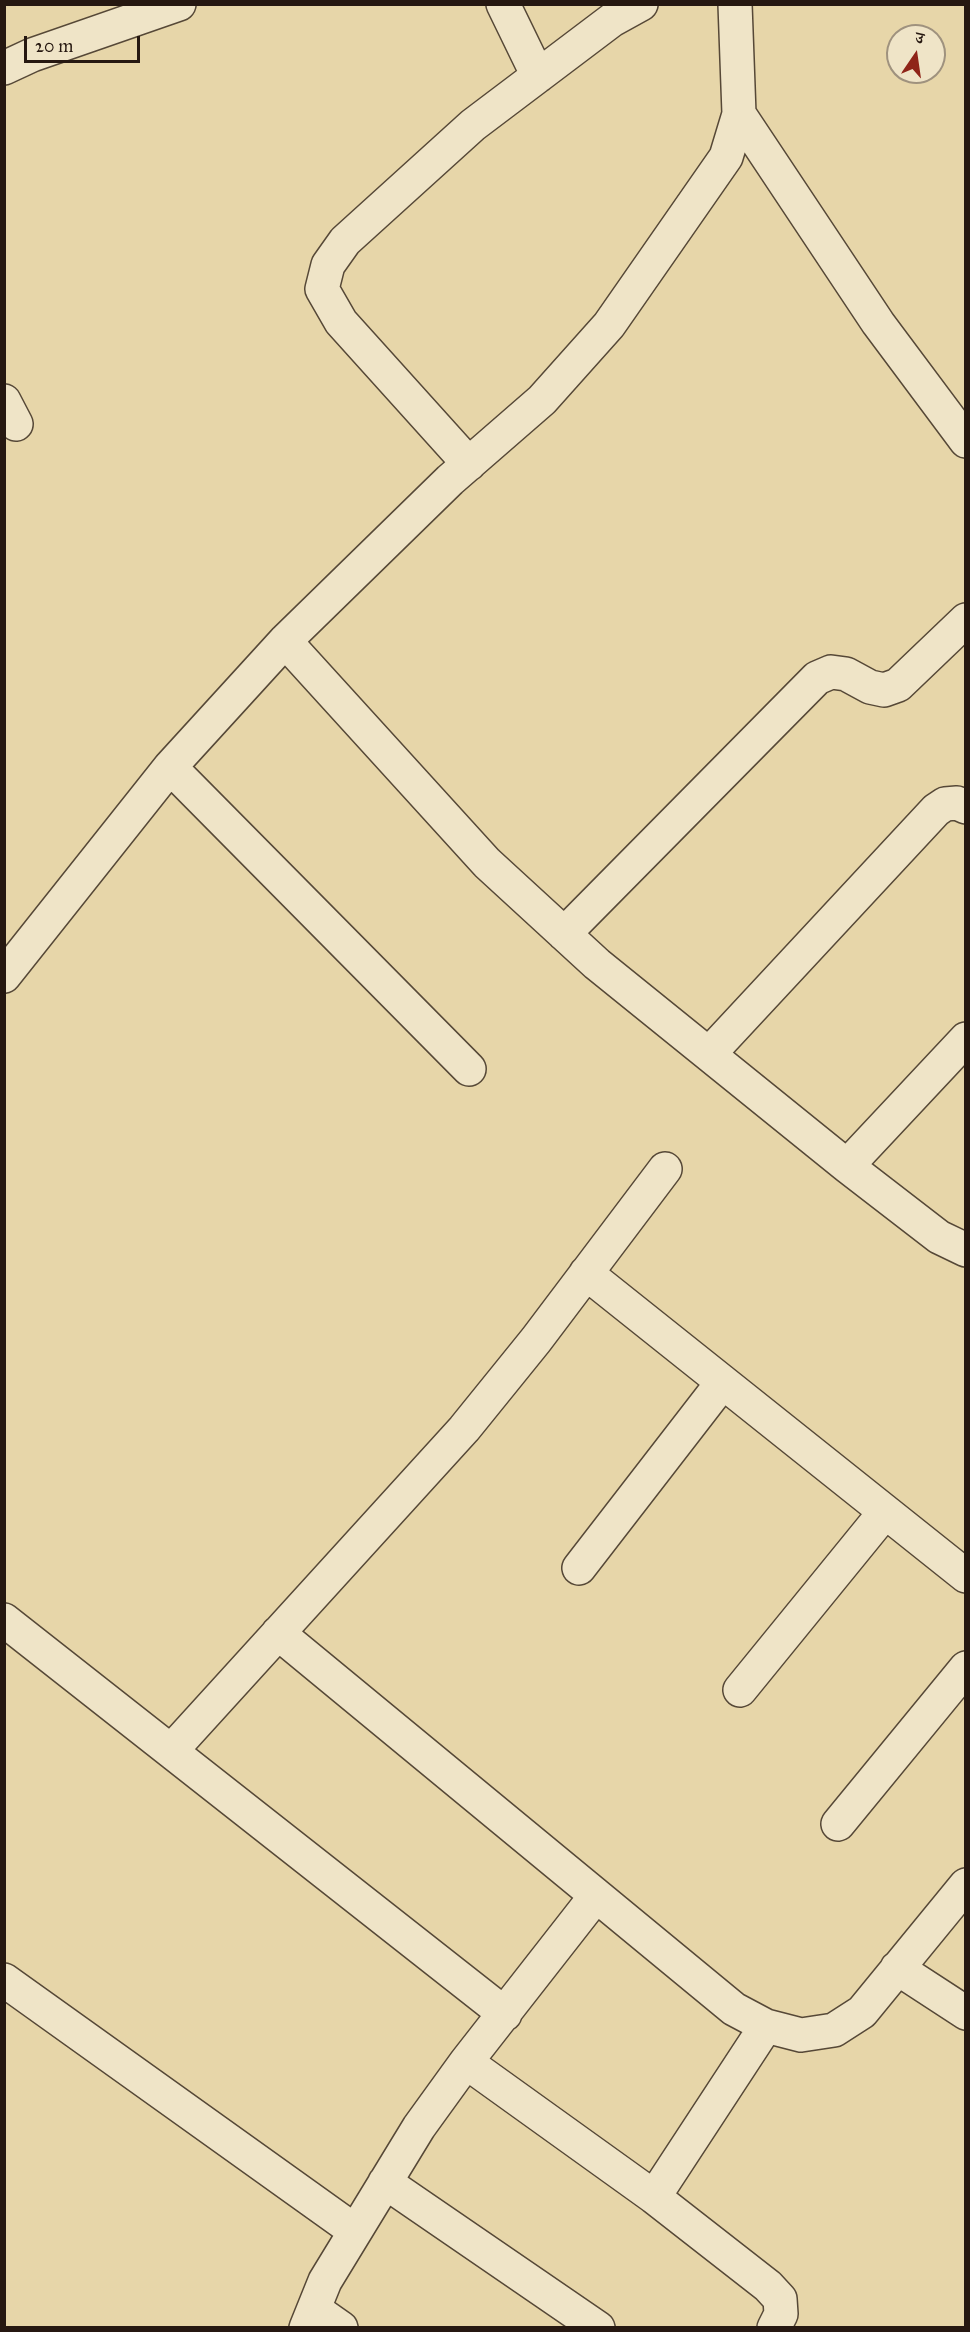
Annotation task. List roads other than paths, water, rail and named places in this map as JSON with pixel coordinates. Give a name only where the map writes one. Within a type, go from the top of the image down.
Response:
[{"type":"street","points":[[4,68],[32,55],[178,4]]},
{"type":"street","points":[[502,4],[538,76]]},
{"type":"street","points":[[469,464],[341,322],[322,289],[328,265],[345,241],[473,125],[612,20],[641,4]]},
{"type":"street","points":[[4,976],[170,767],[285,641],[469,464],[542,400],[609,325],[726,157],[739,114],[735,4]]},
{"type":"street","points":[[739,114],[878,323],[966,441]]},
{"type":"street","points":[[564,934],[817,678],[831,672],[846,674],[870,687],[884,690],[898,685],[966,620]]},
{"type":"street","points":[[285,641],[487,863],[564,934],[847,1166],[939,1237],[966,1250]]},
{"type":"street","points":[[170,767],[469,1069]]},
{"type":"street","points":[[709,1054],[936,810],[945,804],[957,803],[966,807]]},
{"type":"street","points":[[847,1166],[966,1039]]},
{"type":"street","points":[[171,1751],[464,1430],[586,1274],[665,1168]]},
{"type":"street","points":[[586,1274],[966,1576]]},
{"type":"street","points":[[579,1568],[722,1383]]},
{"type":"street","points":[[740,1690],[885,1512]]},
{"type":"street","points":[[4,1620],[505,2014]]},
{"type":"street","points":[[278,1633],[522,1833],[595,1897],[734,2009],[766,2026],[801,2035],[834,2030],[862,2012],[966,1885]]},
{"type":"street","points":[[838,1824],[966,1668]]},
{"type":"street","points":[[341,2328],[310,2318],[325,2281],[419,2127],[466,2062],[595,1897]]},
{"type":"street","points":[[897,1968],[966,2013]]},
{"type":"street","points":[[4,1980],[355,2231]]},
{"type":"street","points":[[654,2197],[766,2026]]},
{"type":"street","points":[[466,2062],[654,2197],[774,2292],[780,2299],[781,2314],[774,2328]]},
{"type":"street","points":[[385,2182],[598,2328]]}]
